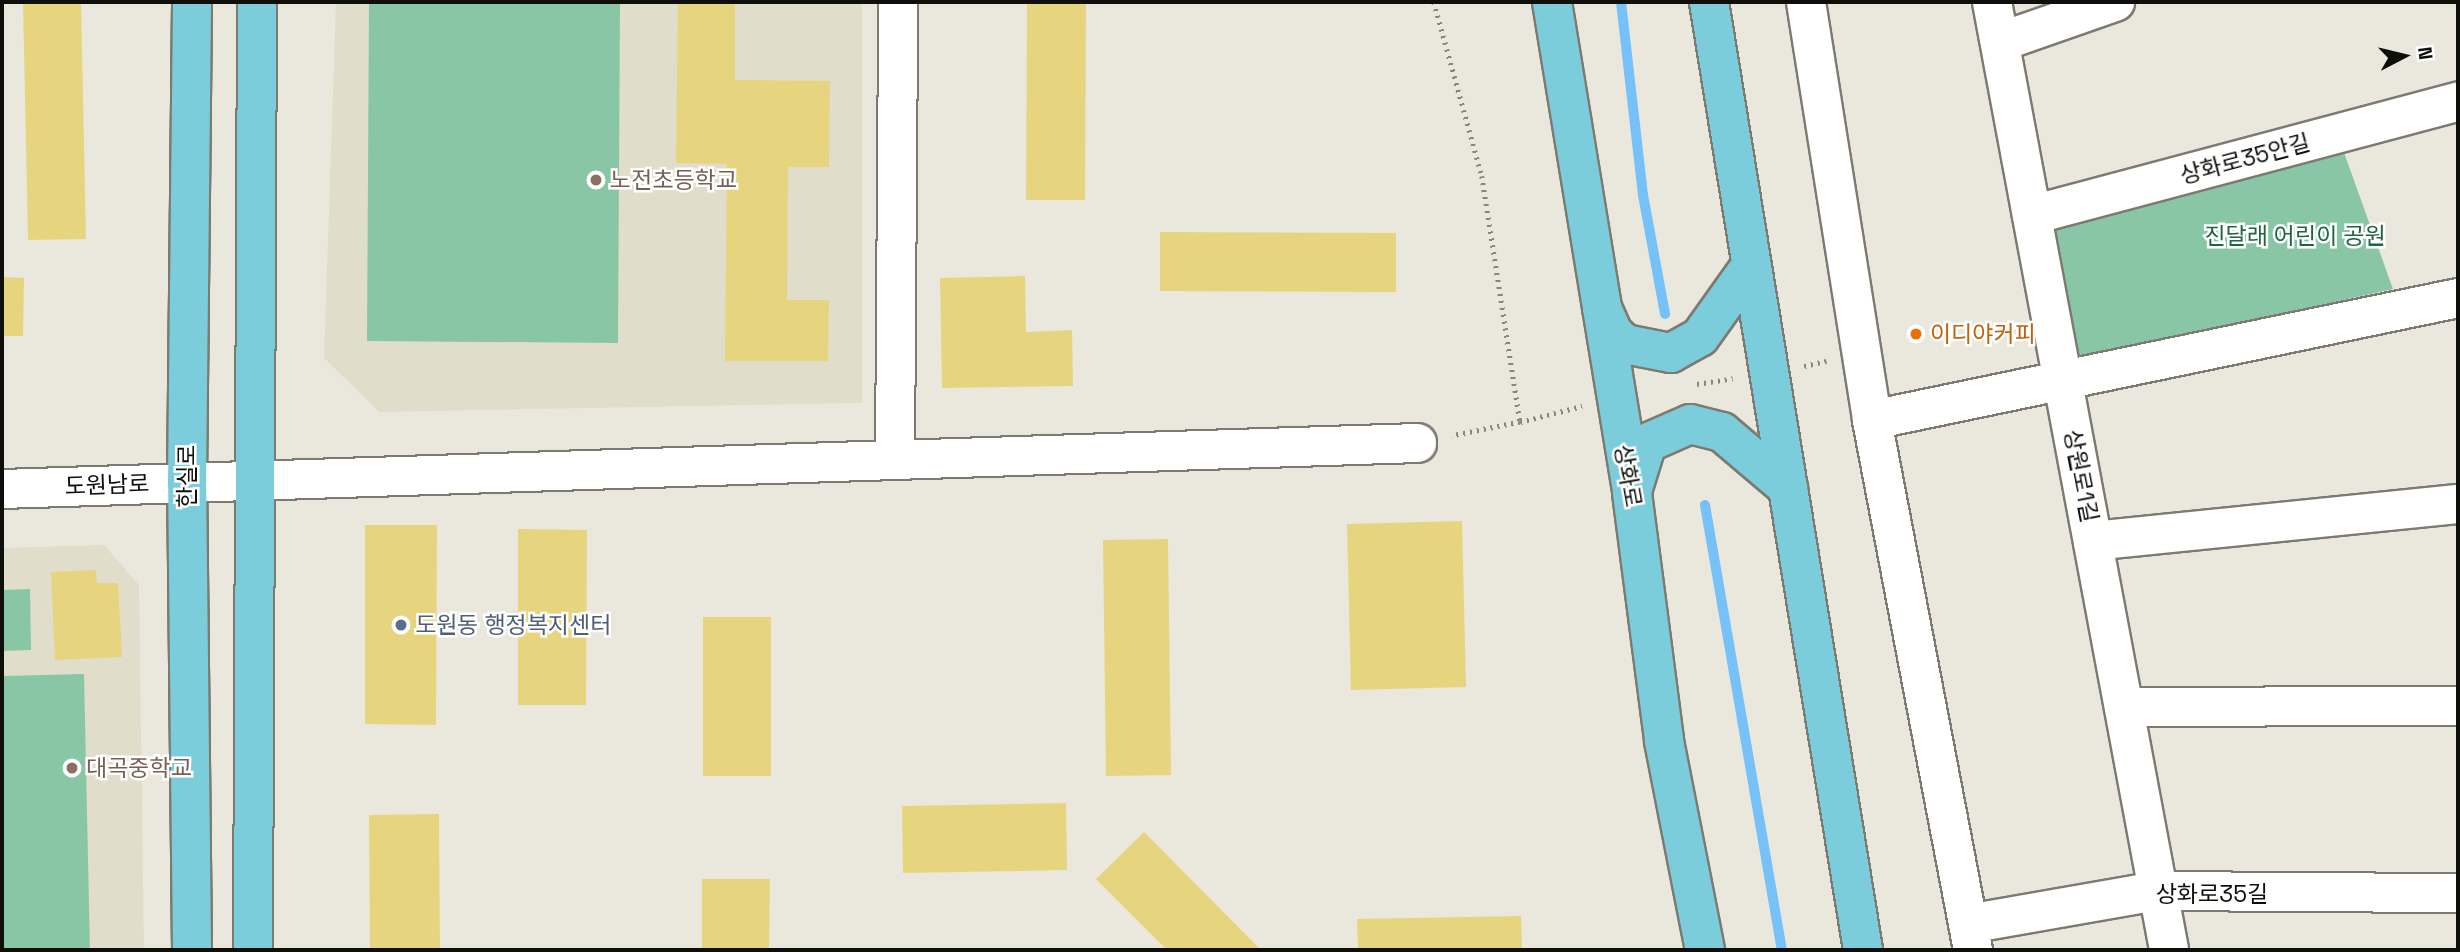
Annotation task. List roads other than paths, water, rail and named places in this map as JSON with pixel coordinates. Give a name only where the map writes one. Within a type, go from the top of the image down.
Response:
[{"type":"main road","name":"한실로","points":[[192,2],[187,482],[192,950]]},
{"type":"main road","points":[[253,950],[257,2]]},
{"type":"main road","name":"상화로","points":[[1552,2],[1632,493],[1664,741],[1705,950]]},
{"type":"main road","points":[[1709,2],[1863,950]]},
{"type":"main road","points":[[1600,303],[1613,333],[1625,344],[1671,353],[1700,337],[1750,267]]},
{"type":"main road","points":[[1632,493],[1639,457],[1647,443],[1690,424],[1722,432],[1788,488]]},
{"type":"street","points":[[895,459],[898,2]]},
{"type":"street","points":[[1806,2],[1872,420],[1970,937]]},
{"type":"street","name":"상원로1길","points":[[1992,2],[2169,950]]},
{"type":"street","points":[[2000,41],[2115,2]]},
{"type":"street","name":"상화로35안길","points":[[2032,215],[2458,102]]},
{"type":"street","points":[[1872,420],[2458,298]]},
{"type":"street","name":"도원남로","points":[[2,489],[1417,443]]},
{"type":"street","points":[[2093,541],[2458,504]]},
{"type":"street","points":[[2123,707],[2458,706]]},
{"type":"street","name":"상화로35길","points":[[1970,937],[2158,891],[2458,893]]},
{"type":"waterway","points":[[1621,2],[1643,195],[1665,314]]},
{"type":"waterway","points":[[1705,505],[1782,950]]},
{"type":"place","name":"노전초등학교","points":[[596,180]]},
{"type":"place","name":"이디야커피","points":[[1916,334]]},
{"type":"place","name":"도원동 행정복지센터","points":[[401,625]]},
{"type":"place","name":"대곡중학교","points":[[72,768]]},
{"type":"park label","name":"진달래 어린이 공원","points":[[2295,236]]}]
